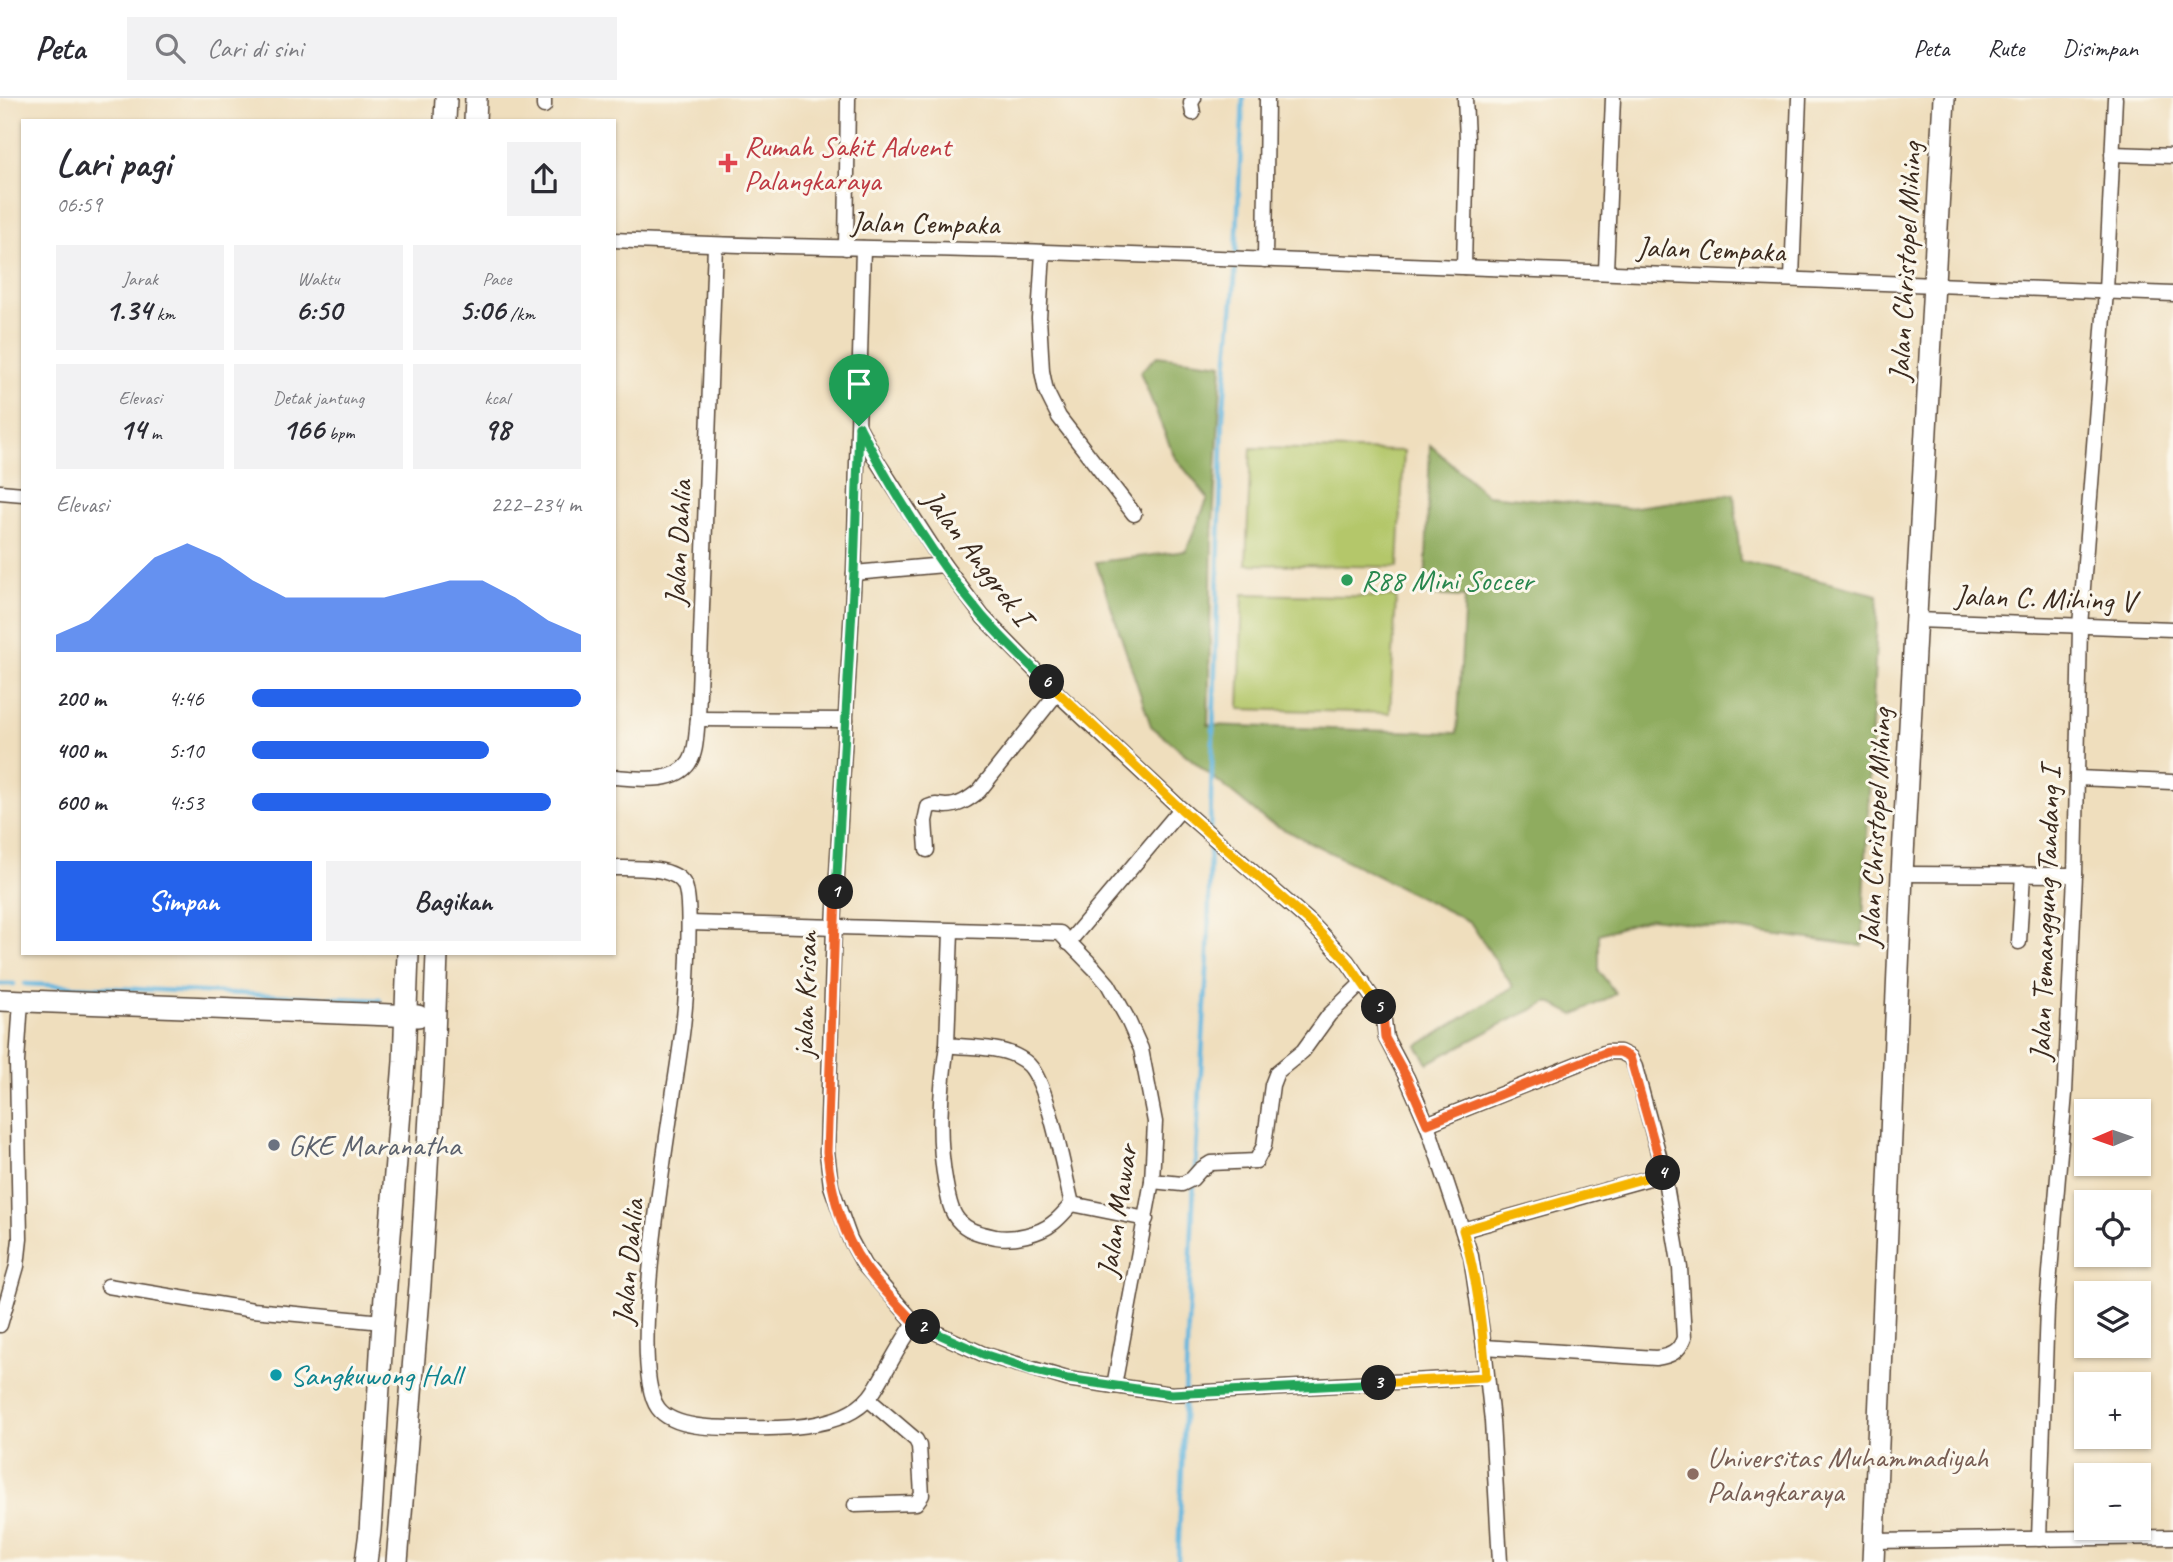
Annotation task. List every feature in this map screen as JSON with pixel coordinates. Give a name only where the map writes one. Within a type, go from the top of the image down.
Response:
[{"type":"main road","points":[[445,119],[446,98]]},
{"type":"main road","points":[[475,119],[476,98]]},
{"type":"main road","name":"Jalan Christopel Mihing","points":[[1873,1551],[1902,874],[1944,98]]},
{"type":"main road","points":[[366,1562],[404,1062],[408,955]]},
{"type":"main road","points":[[397,1562],[420,1285],[437,955]]},
{"type":"main road","points":[[10,1000],[434,1017]]},
{"type":"street","points":[[846,248],[848,98]]},
{"type":"street","points":[[1265,260],[1267,98]]},
{"type":"street","points":[[1464,267],[1467,139],[1465,98]]},
{"type":"street","points":[[1606,271],[1613,98]]},
{"type":"street","points":[[1792,278],[1800,98]]},
{"type":"street","name":"Jalan Temanggung Tandang I","points":[[2039,1539],[2047,1308],[2065,1093],[2075,875],[2080,626],[2106,291],[2115,98]]},
{"type":"street","points":[[2112,154],[2173,156]]},
{"type":"street","name":"Jalan Cempaka","points":[[616,240],[1606,271],[2173,294]]},
{"type":"street","name":"Jalan Dahlia","points":[[616,779],[664,777],[680,772],[690,762],[698,719],[715,245]]},
{"type":"street","name":"jalan Krisan","points":[[863,248],[854,573],[834,926],[827,1152],[831,1186],[850,1240],[864,1265],[915,1323],[983,1354],[1068,1379],[1175,1394],[1486,1377]]},
{"type":"street","points":[[1042,252],[1040,318],[1042,371],[1046,391],[1059,417],[1134,514]]},
{"type":"street","name":"Jalan Anggrek I","points":[[859,426],[875,458],[944,565],[983,617],[1058,693],[1181,809],[1311,923],[1363,982]]},
{"type":"street","points":[[0,492],[21,494]]},
{"type":"street","points":[[854,573],[944,565]]},
{"type":"street","name":"Jalan C. Mihing V","points":[[1916,620],[2173,629]]},
{"type":"street","points":[[927,850],[925,821],[928,807],[934,804],[949,806],[969,799],[1058,693]]},
{"type":"street","points":[[698,719],[846,720]]},
{"type":"street","points":[[2077,778],[2172,782]]},
{"type":"street","points":[[1068,943],[1181,809]]},
{"type":"street","name":"Jalan Dahlia","points":[[616,868],[663,871],[676,876],[685,885],[689,923],[682,1038],[650,1262],[647,1346],[650,1389],[658,1408],[673,1420],[713,1428],[774,1429],[830,1421],[851,1412],[868,1399],[898,1345],[915,1323]]},
{"type":"street","points":[[1902,874],[2075,875]]},
{"type":"street","points":[[2019,942],[2023,874]]},
{"type":"street","name":"Jalan Mawar","points":[[689,923],[1060,933],[1094,968],[1118,1001],[1141,1049],[1154,1122],[1153,1181],[1114,1386]]},
{"type":"street","points":[[951,931],[947,1045],[940,1095],[939,1128],[943,1171],[949,1202],[956,1218],[968,1229],[980,1234],[1002,1238],[1015,1237],[1051,1225],[1072,1204]]},
{"type":"street","points":[[1153,1181],[1182,1184],[1211,1163],[1252,1163],[1259,1159],[1264,1146],[1272,1085],[1277,1072],[1303,1051],[1329,1015],[1363,982],[1383,1013],[1385,1038],[1407,1078],[1427,1124],[1471,1256],[1495,1457],[1500,1562]]},
{"type":"street","points":[[0,1325],[17,1266],[20,1238],[18,1062],[10,1000]]},
{"type":"street","points":[[947,1045],[998,1050],[1015,1055],[1029,1064],[1038,1078],[1047,1102],[1072,1204]]},
{"type":"street","points":[[1427,1124],[1607,1052],[1620,1052],[1630,1057],[1635,1067],[1664,1174],[1680,1268],[1684,1338],[1681,1348],[1669,1357],[1656,1358],[1484,1348]]},
{"type":"street","points":[[1463,1230],[1664,1174]]},
{"type":"street","points":[[1072,1204],[1146,1219]]},
{"type":"street","points":[[108,1286],[253,1310],[383,1322]]},
{"type":"street","points":[[855,1505],[916,1503],[922,1495],[920,1455],[916,1440],[868,1399]]},
{"type":"street","points":[[1873,1551],[2039,1539],[2173,1537]]},
{"type":"green space","points":[[1157,356],[1222,364],[1212,541],[1208,725],[1457,733],[1465,597],[1425,595],[1430,445],[1487,495],[1628,508],[1734,494],[1740,561],[1878,595],[1862,946],[1651,918],[1599,934],[1599,971],[1616,994],[1574,1015],[1549,1002],[1428,1063],[1417,1046],[1513,987],[1470,922],[1265,820],[1151,726],[1096,562],[1186,551],[1208,498],[1174,456],[1140,372]]},
{"type":"green space","points":[[1251,448],[1404,451],[1398,567],[1246,564]]},
{"type":"green space","points":[[1243,594],[1396,597],[1390,713],[1239,709]]},
{"type":"waterway","points":[[1210,831],[1223,415],[1235,278],[1243,98]]},
{"type":"waterway","points":[[1195,1170],[1208,955],[1210,839]]},
{"type":"waterway","points":[[0,984],[14,984]]},
{"type":"waterway","points":[[25,984],[380,1000]]},
{"type":"waterway","points":[[1178,1562],[1194,1182]]},
{"type":"place","name":"Rumah Sakit Advent Palangkaraya","points":[[728,163]]},
{"type":"place","name":"R88 Mini Soccer","points":[[1347,580]]},
{"type":"place","name":"GKE Maranatha","points":[[274,1145]]},
{"type":"place","name":"Sangkuwong Hall","points":[[276,1375]]},
{"type":"place","name":"Universitas Muhammadiyah Palangkaraya","points":[[1693,1474]]},
{"type":"route","points":[[859,426],[875,458],[916,523],[983,617],[1058,693],[1181,809],[1311,923],[1347,961],[1383,1013],[1385,1038],[1407,1078],[1427,1124],[1607,1052],[1620,1052],[1630,1057],[1664,1174],[1463,1230],[1471,1256],[1486,1377],[1179,1394],[1068,1379],[983,1354],[915,1323],[864,1265],[850,1240],[831,1186],[827,1152],[834,926],[854,573],[859,426]]}]
